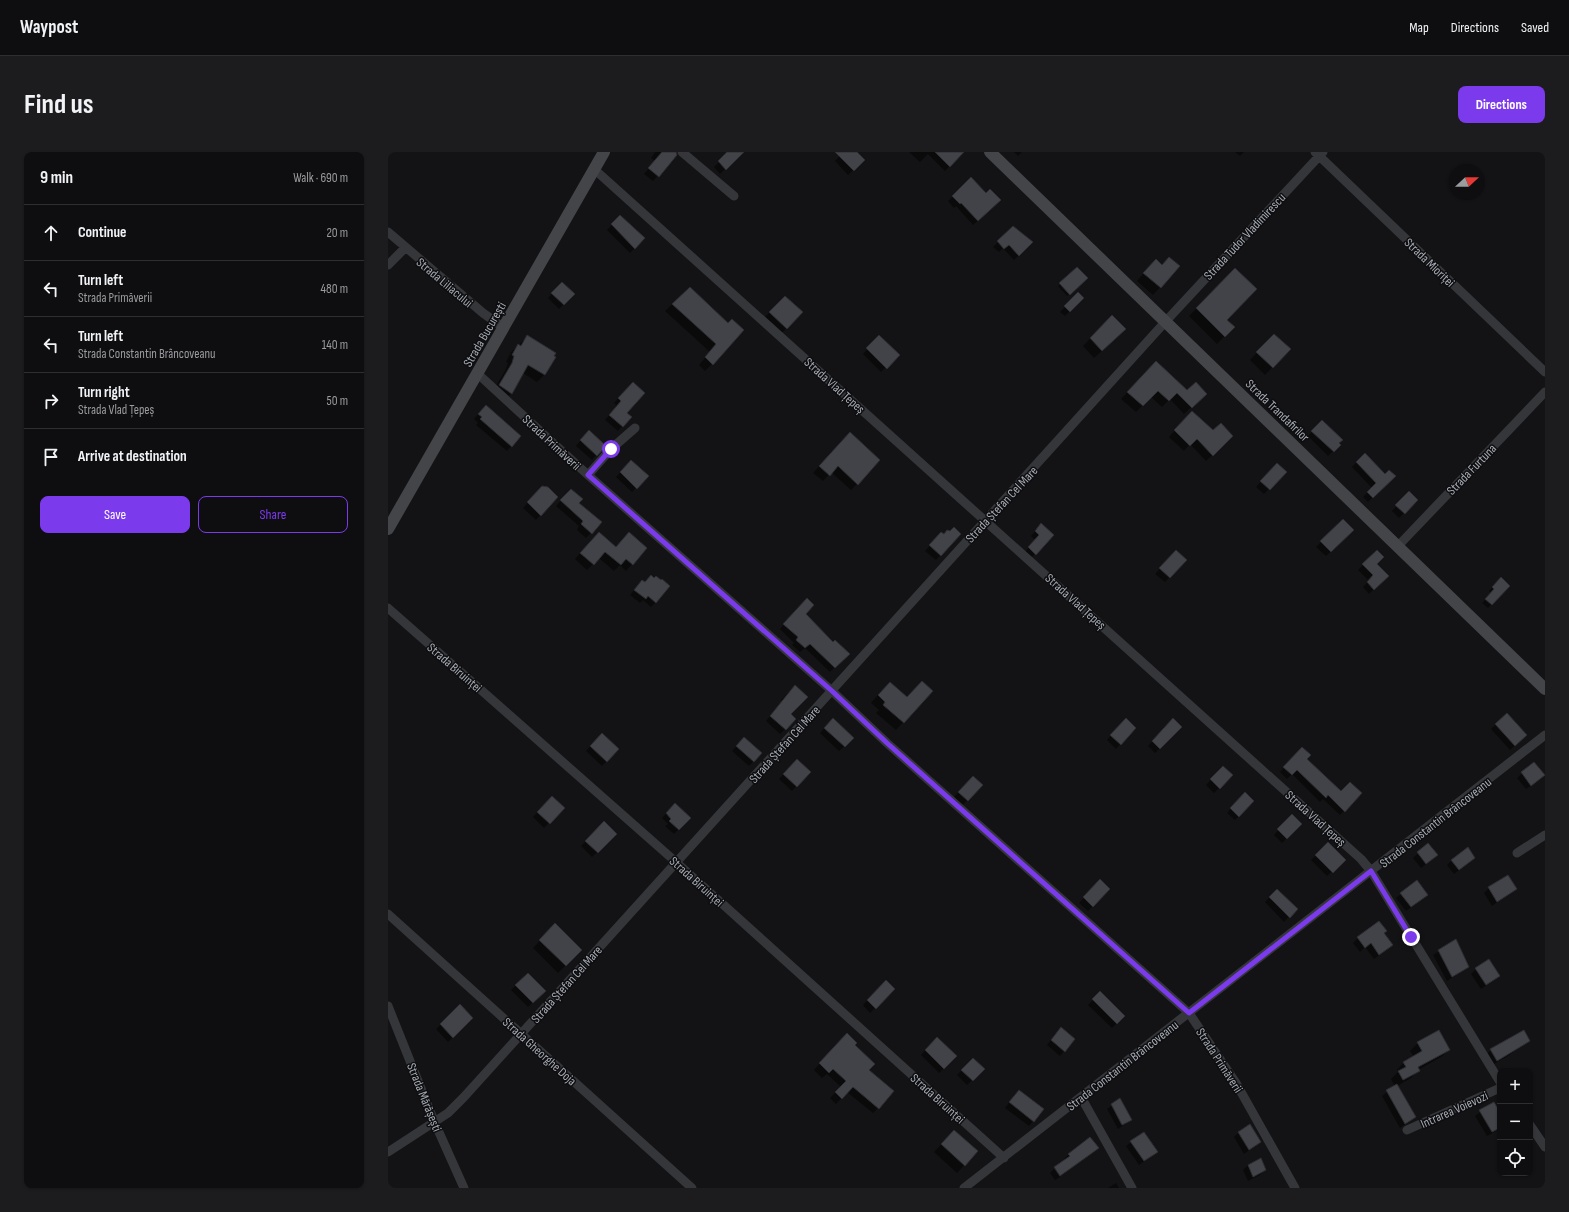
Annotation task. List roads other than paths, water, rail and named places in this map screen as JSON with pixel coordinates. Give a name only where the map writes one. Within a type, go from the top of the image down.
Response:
[{"type":"main road","name":"Strada București","points":[[388,529],[604,152]]},
{"type":"main road","name":"Strada Trandafirilor","points":[[990,152],[1545,689]]},
{"type":"street","points":[[682,152],[734,196]]},
{"type":"street","name":"Strada Tudor Vladimirescu","points":[[1166,321],[1319,153]]},
{"type":"street","name":"Strada Mioriței","points":[[1319,153],[1545,372]]},
{"type":"street","name":"Strada Vlad Țepeș","points":[[594,169],[986,520],[1361,859],[1371,871],[1497,1077]]},
{"type":"street","name":"Strada Liliacului","points":[[388,232],[483,314],[504,328]]},
{"type":"street","points":[[388,265],[405,248]]},
{"type":"street","name":"Strada Ștefan Cel Mare","points":[[388,1152],[448,1113],[464,1097],[1166,321]]},
{"type":"street","name":"Strada Primăverii","points":[[478,374],[588,475],[832,691],[922,774],[1189,1013],[1236,1083],[1295,1188]]},
{"type":"street","name":"Strada Furtuna","points":[[1398,546],[1545,392]]},
{"type":"street","points":[[588,475],[611,449],[635,428]]},
{"type":"street","name":"Strada Biruinței","points":[[388,608],[676,862],[1004,1158]]},
{"type":"street","name":"Strada Constantin Brâncoveanu","points":[[964,1188],[1545,735]]},
{"type":"street","points":[[1517,853],[1545,835]]},
{"type":"street","name":"Strada Gheorghe Doja","points":[[388,914],[522,1033],[692,1188]]},
{"type":"street","name":"Strada Mărășești","points":[[388,1006],[434,1121],[464,1188]]},
{"type":"street","name":"Intrarea Voievozi","points":[[1407,1130],[1497,1089]]},
{"type":"street","points":[[1081,1097],[1132,1188]]},
{"type":"street","points":[[1533,1130],[1545,1147]]}]
